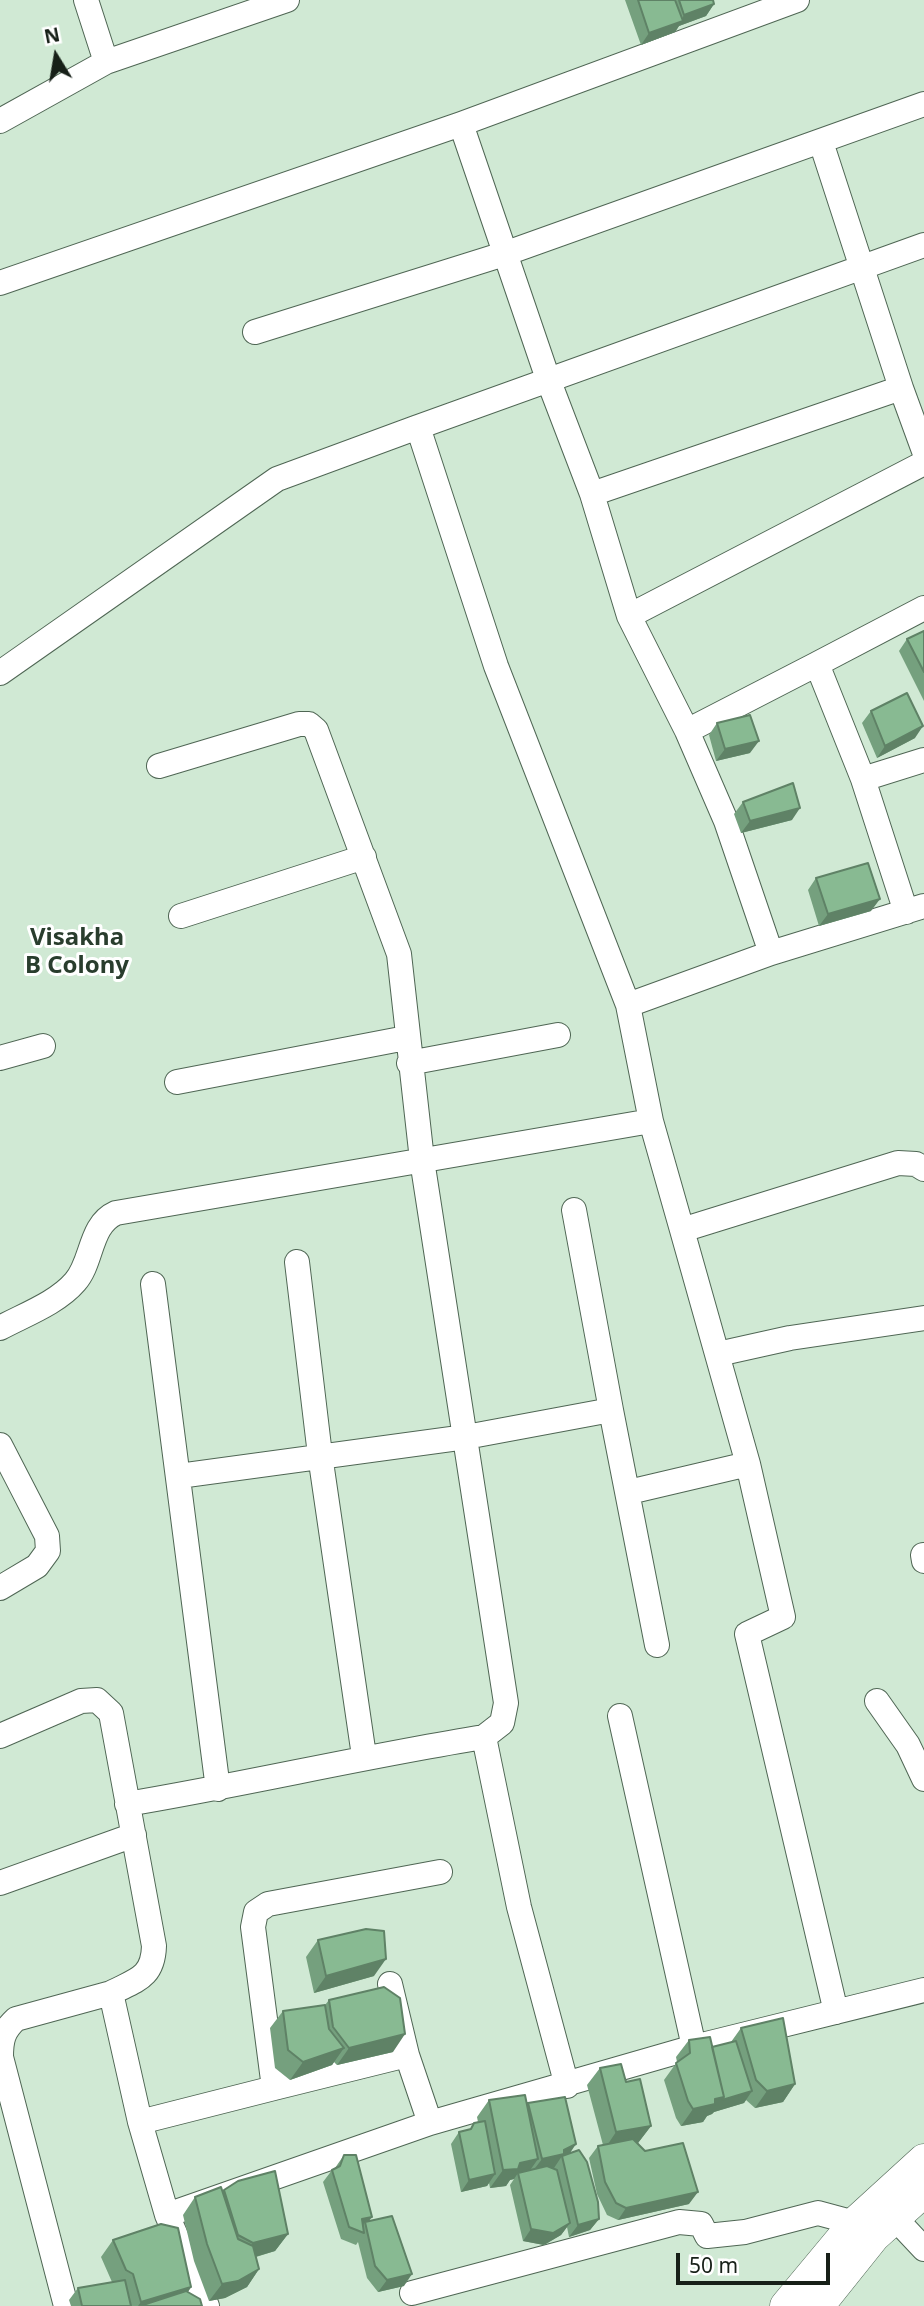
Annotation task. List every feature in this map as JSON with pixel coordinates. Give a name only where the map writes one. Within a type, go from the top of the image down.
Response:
[{"type":"main road","points":[[786,2306],[855,2223],[924,2160]]},
{"type":"main road","points":[[818,2306],[893,2216],[924,2190]]},
{"type":"street","points":[[86,0],[106,62]]},
{"type":"street","points":[[0,121],[106,62],[287,0]]},
{"type":"street","points":[[0,283],[461,124],[797,0]]},
{"type":"street","points":[[256,332],[504,254],[924,104]]},
{"type":"street","points":[[461,124],[548,379],[592,494],[629,616],[687,730],[726,821],[771,953]]},
{"type":"street","points":[[821,142],[860,267],[924,451]]},
{"type":"street","points":[[0,673],[277,478],[924,245]]},
{"type":"street","points":[[592,494],[901,388]]},
{"type":"street","points":[[418,427],[496,666],[628,1005],[651,1121],[748,1464],[783,1617],[747,1634],[836,2012]]},
{"type":"street","points":[[629,616],[924,463]]},
{"type":"street","points":[[687,730],[924,608]]},
{"type":"street","points":[[628,1005],[771,953],[915,909],[817,664]]},
{"type":"street","points":[[127,1804],[218,1789],[364,1756],[484,1737],[502,1723],[506,1703],[422,1160],[406,1038],[399,954],[321,738],[309,724],[299,724],[159,766]]},
{"type":"street","points":[[863,779],[924,760]]},
{"type":"street","points":[[181,916],[364,857]]},
{"type":"street","points":[[409,1063],[558,1035]]},
{"type":"street","points":[[177,1082],[406,1038]]},
{"type":"street","points":[[0,1058],[43,1046]]},
{"type":"street","points":[[0,1328],[57,1296],[77,1280],[101,1224],[116,1213],[651,1121]]},
{"type":"street","points":[[682,1230],[898,1163],[916,1164],[924,1169]]},
{"type":"street","points":[[574,1210],[657,1645]]},
{"type":"street","points":[[297,1262],[320,1455],[364,1756]]},
{"type":"street","points":[[153,1284],[218,1789]]},
{"type":"street","points":[[718,1354],[790,1338],[924,1318]]},
{"type":"street","points":[[179,1476],[466,1437],[611,1410]]},
{"type":"street","points":[[0,1445],[47,1536],[48,1551],[37,1566],[0,1588]]},
{"type":"street","points":[[629,1492],[748,1464]]},
{"type":"street","points":[[0,1736],[81,1701],[97,1700],[111,1713],[134,1835],[153,1960],[147,1974],[111,1993],[16,2019],[6,2029],[1,2040],[1,2057],[66,2306]]},
{"type":"street","points":[[877,1700],[916,1740],[924,1779]]},
{"type":"street","points":[[620,1716],[694,2047]]},
{"type":"street","points":[[484,1737],[519,1907],[567,2086]]},
{"type":"street","points":[[0,1883],[134,1835]]},
{"type":"street","points":[[274,2088],[253,1927],[256,1912],[268,1903],[440,1872]]},
{"type":"street","points":[[390,1984],[407,2055],[430,2123]]},
{"type":"street","points":[[167,2215],[430,2123],[567,2086],[694,2047],[924,1990]]},
{"type":"street","points":[[111,1993],[140,2122],[167,2215],[207,2306]]},
{"type":"street","points":[[140,2122],[407,2055]]},
{"type":"street","points":[[412,2293],[679,2222],[701,2224],[707,2236],[745,2232],[818,2213],[855,2223]]},
{"type":"street","points":[[893,2216],[924,2249]]},
{"type":"building","points":[[638,0],[675,0],[683,21],[649,33]]},
{"type":"building","points":[[679,0],[713,0],[714,4],[684,15]]},
{"type":"building","points":[[924,631],[924,672],[907,639]]},
{"type":"building","points":[[907,693],[923,726],[885,746],[871,711]]},
{"type":"building","points":[[750,715],[759,741],[725,749],[717,723]]},
{"type":"building","points":[[793,783],[800,808],[750,821],[743,802]]},
{"type":"building","points":[[868,863],[880,899],[828,914],[816,878]]},
{"type":"building","points":[[366,1929],[384,1931],[386,1959],[326,1976],[318,1940]]},
{"type":"building","points":[[384,1987],[400,1998],[405,2034],[349,2048],[333,2027],[329,2000]]},
{"type":"building","points":[[325,2005],[329,2029],[344,2048],[303,2062],[288,2050],[283,2011]]},
{"type":"building","points":[[783,2018],[795,2084],[767,2091],[756,2080],[741,2028]]},
{"type":"building","points":[[710,2037],[724,2097],[715,2099],[715,2104],[693,2109],[676,2063],[690,2053],[689,2040]]},
{"type":"building","points":[[736,2041],[752,2091],[722,2100],[724,2097],[712,2047]]},
{"type":"building","points":[[621,2064],[626,2082],[640,2079],[651,2126],[616,2132],[600,2068]]},
{"type":"building","points":[[525,2095],[538,2159],[520,2163],[518,2169],[503,2170],[489,2100]]},
{"type":"building","points":[[565,2097],[576,2144],[564,2150],[564,2154],[542,2159],[528,2103]]},
{"type":"building","points":[[485,2121],[495,2174],[469,2180],[459,2132],[471,2129],[474,2123]]},
{"type":"building","points":[[633,2139],[645,2151],[683,2143],[698,2192],[626,2208],[616,2203],[605,2182],[598,2146]]},
{"type":"building","points":[[579,2150],[587,2162],[598,2202],[599,2219],[578,2225],[562,2156]]},
{"type":"building","points":[[344,2155],[356,2155],[372,2217],[362,2219],[364,2233],[349,2227],[332,2170],[340,2166]]},
{"type":"building","points":[[547,2166],[557,2170],[570,2223],[553,2233],[531,2229],[518,2173]]},
{"type":"building","points":[[275,2171],[288,2234],[253,2243],[238,2235],[224,2190],[238,2181]]},
{"type":"building","points":[[221,2187],[238,2239],[253,2246],[259,2269],[238,2281],[222,2284],[207,2244],[195,2197]]},
{"type":"building","points":[[392,2216],[412,2274],[387,2280],[375,2266],[365,2222]]},
{"type":"building","points":[[161,2224],[178,2228],[191,2287],[141,2302],[133,2274],[126,2270],[113,2240]]},
{"type":"building","points":[[125,2280],[131,2306],[82,2306],[78,2288]]},
{"type":"building","points":[[186,2291],[200,2299],[202,2306],[146,2306],[146,2304]]},
{"type":"district","name":"Visakha B Colony","points":[[77,952]]}]
